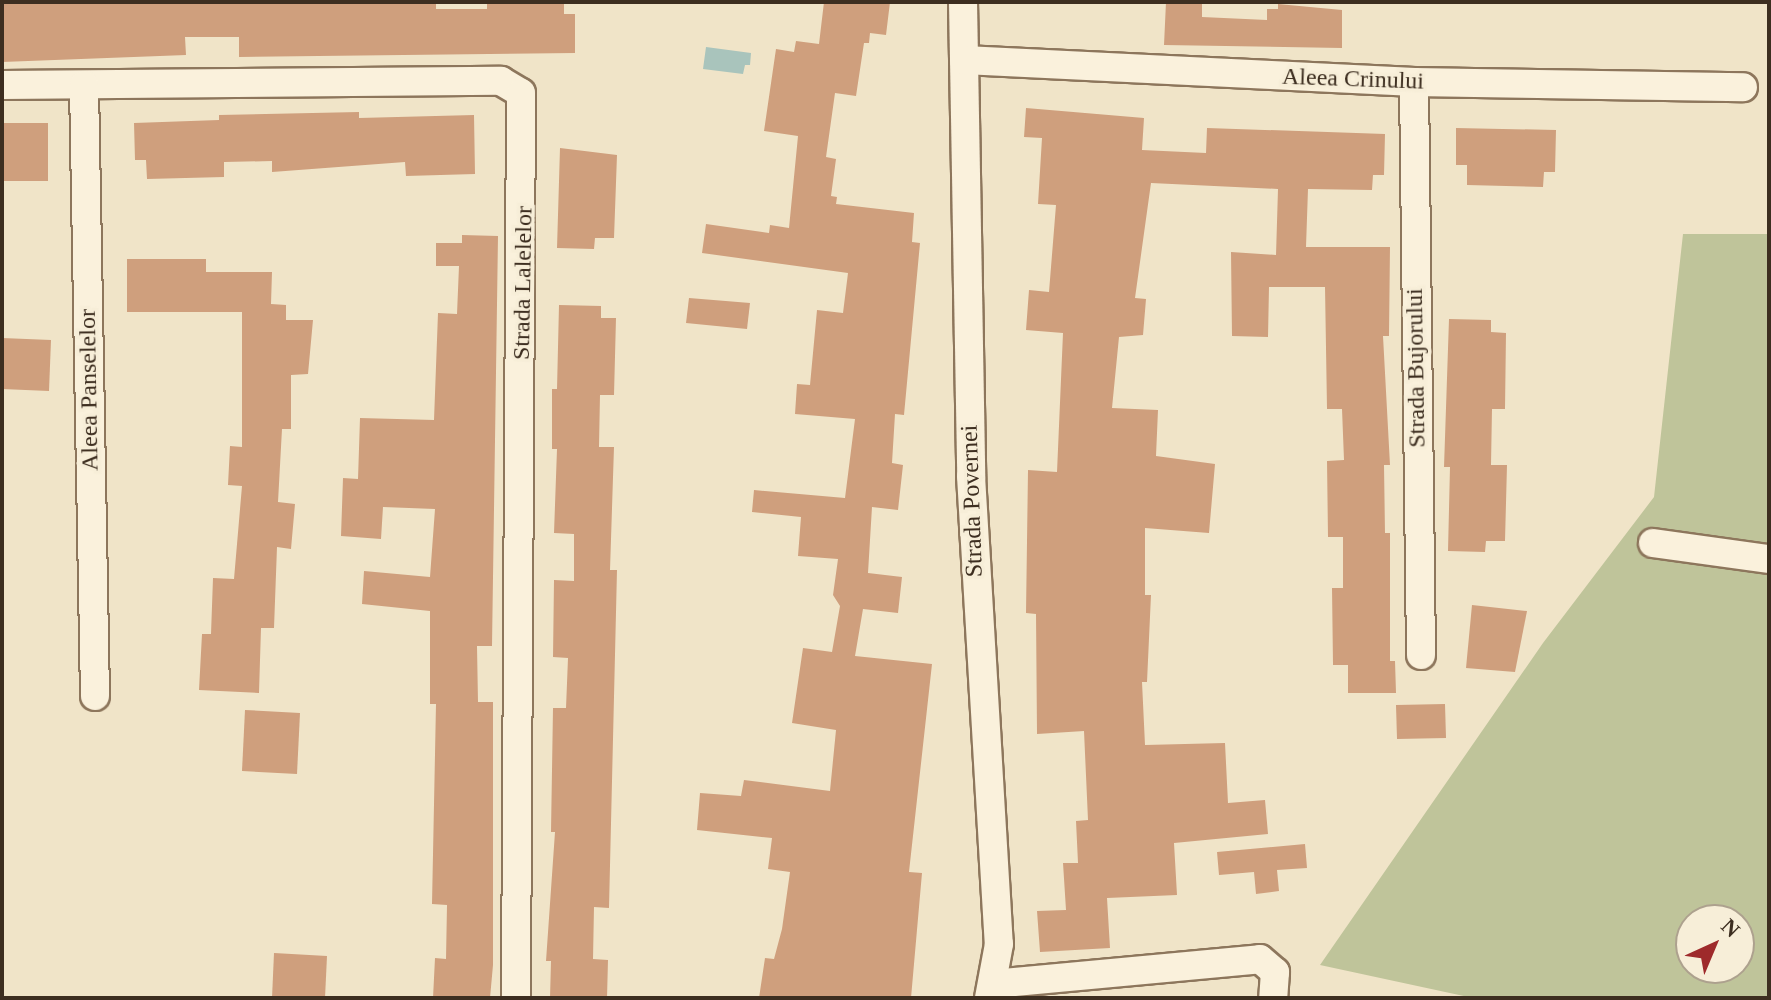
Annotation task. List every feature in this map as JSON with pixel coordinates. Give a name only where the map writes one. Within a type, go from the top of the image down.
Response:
[{"type":"street","name":"Strada Povernei","points":[[963,2],[977,634],[999,944],[991,991]]},
{"type":"street","name":"Aleea Crinului","points":[[964,60],[1414,82],[1743,87]]},
{"type":"street","name":"Strada Lalelelor","points":[[2,85],[501,81],[521,93],[516,998]]},
{"type":"street","name":"Strada Bujorului","points":[[1414,82],[1421,655]]},
{"type":"street","name":"Aleea Panselelor","points":[[84,85],[95,696]]},
{"type":"street","points":[[1653,543],[1769,559]]},
{"type":"street","points":[[991,991],[1260,959],[1275,972],[1273,998]]},
{"type":"green space","points":[[1683,234],[1769,234],[1769,998],[1473,998],[1320,965],[1543,643],[1654,497]]},
{"type":"water","points":[[706,47],[751,53],[750,65],[745,65],[743,74],[703,69]]},
{"type":"building","points":[[2,2],[436,2],[436,9],[487,9],[487,2],[564,2],[564,14],[575,14],[575,53],[239,57],[239,37],[185,37],[186,55],[2,62]]},
{"type":"building","points":[[824,2],[890,2],[886,35],[870,33],[869,43],[864,43],[856,96],[835,93],[826,157],[836,159],[831,196],[837,197],[836,204],[914,213],[912,242],[920,243],[904,415],[895,414],[892,463],[903,465],[898,510],[872,507],[868,573],[902,577],[898,613],[863,609],[855,656],[932,664],[909,872],[922,873],[911,998],[759,998],[765,958],[774,959],[782,929],[790,872],[768,869],[772,838],[697,830],[700,793],[741,796],[744,780],[830,791],[836,730],[792,723],[803,648],[832,652],[840,606],[833,595],[838,559],[798,556],[801,517],[752,512],[754,490],[845,498],[855,419],[795,414],[797,384],[810,385],[817,310],[843,313],[848,273],[702,253],[706,224],[769,233],[770,225],[789,228],[798,136],[764,131],[776,49],[794,52],[796,41],[819,44]]},
{"type":"building","points":[[1166,2],[1202,2],[1202,17],[1267,20],[1267,9],[1278,9],[1278,4],[1342,10],[1342,48],[1164,45]]},
{"type":"building","points":[[1026,108],[1144,118],[1142,150],[1206,153],[1207,128],[1385,134],[1384,175],[1373,175],[1372,190],[1308,189],[1306,247],[1390,247],[1389,336],[1383,336],[1390,465],[1384,465],[1385,533],[1390,533],[1390,661],[1395,661],[1396,693],[1348,693],[1348,665],[1333,665],[1332,588],[1343,588],[1343,537],[1328,537],[1327,461],[1344,460],[1342,409],[1327,409],[1325,287],[1269,287],[1268,337],[1232,336],[1231,252],[1276,255],[1278,189],[1151,183],[1135,298],[1146,299],[1143,335],[1119,337],[1112,408],[1158,410],[1156,456],[1215,464],[1209,533],[1145,528],[1145,595],[1151,595],[1147,682],[1142,682],[1145,745],[1225,743],[1228,803],[1265,800],[1268,834],[1174,843],[1177,895],[1107,898],[1110,948],[1040,952],[1037,911],[1066,910],[1063,863],[1078,863],[1076,821],[1088,820],[1084,731],[1037,734],[1036,614],[1026,613],[1028,470],[1057,472],[1063,333],[1026,330],[1029,290],[1049,292],[1056,205],[1038,204],[1042,138],[1024,137]]},
{"type":"building","points":[[359,112],[359,118],[474,115],[475,174],[406,176],[405,162],[272,172],[272,161],[224,162],[224,177],[147,179],[146,160],[135,160],[134,123],[219,120],[219,115]]},
{"type":"building","points":[[2,123],[48,123],[48,181],[2,181]]},
{"type":"building","points":[[1456,128],[1556,130],[1555,172],[1544,172],[1543,187],[1467,185],[1467,165],[1456,165]]},
{"type":"building","points":[[560,148],[617,155],[614,238],[595,238],[594,249],[557,248]]},
{"type":"building","points":[[462,235],[498,236],[492,646],[477,646],[478,702],[493,702],[493,965],[490,998],[433,998],[435,958],[446,959],[447,905],[432,904],[436,704],[430,704],[430,611],[362,604],[364,571],[430,577],[435,509],[383,507],[381,539],[341,536],[343,478],[358,479],[360,418],[434,420],[438,313],[457,314],[459,266],[436,266],[436,243],[462,243]]},
{"type":"building","points":[[127,259],[206,259],[206,272],[272,272],[271,304],[286,305],[286,320],[313,320],[308,374],[291,375],[291,429],[282,429],[278,502],[295,504],[291,549],[277,547],[274,628],[261,628],[259,693],[199,690],[202,634],[211,634],[213,578],[234,579],[242,486],[228,485],[230,446],[242,447],[242,312],[127,312]]},
{"type":"building","points":[[689,298],[750,303],[747,329],[686,323]]},
{"type":"building","points":[[559,305],[601,306],[601,318],[616,318],[614,395],[600,395],[599,447],[614,447],[610,570],[617,570],[609,908],[594,907],[593,959],[608,960],[607,998],[550,998],[551,961],[546,961],[555,832],[551,832],[553,708],[566,708],[568,658],[553,657],[554,580],[574,581],[574,534],[554,533],[557,449],[552,449],[552,389],[557,389]]},
{"type":"building","points":[[1449,319],[1491,320],[1491,332],[1506,333],[1505,409],[1492,409],[1491,465],[1507,465],[1505,541],[1486,541],[1485,552],[1448,551],[1450,467],[1444,467]]},
{"type":"building","points":[[2,338],[51,340],[49,391],[2,389]]},
{"type":"building","points":[[1472,605],[1527,611],[1515,672],[1466,668]]},
{"type":"building","points":[[1445,704],[1446,738],[1397,739],[1396,705]]},
{"type":"building","points":[[245,710],[300,713],[297,774],[242,771]]},
{"type":"building","points":[[1305,844],[1307,868],[1277,870],[1279,891],[1256,894],[1254,872],[1219,875],[1217,852]]},
{"type":"building","points":[[274,953],[327,956],[325,998],[272,998]]}]
